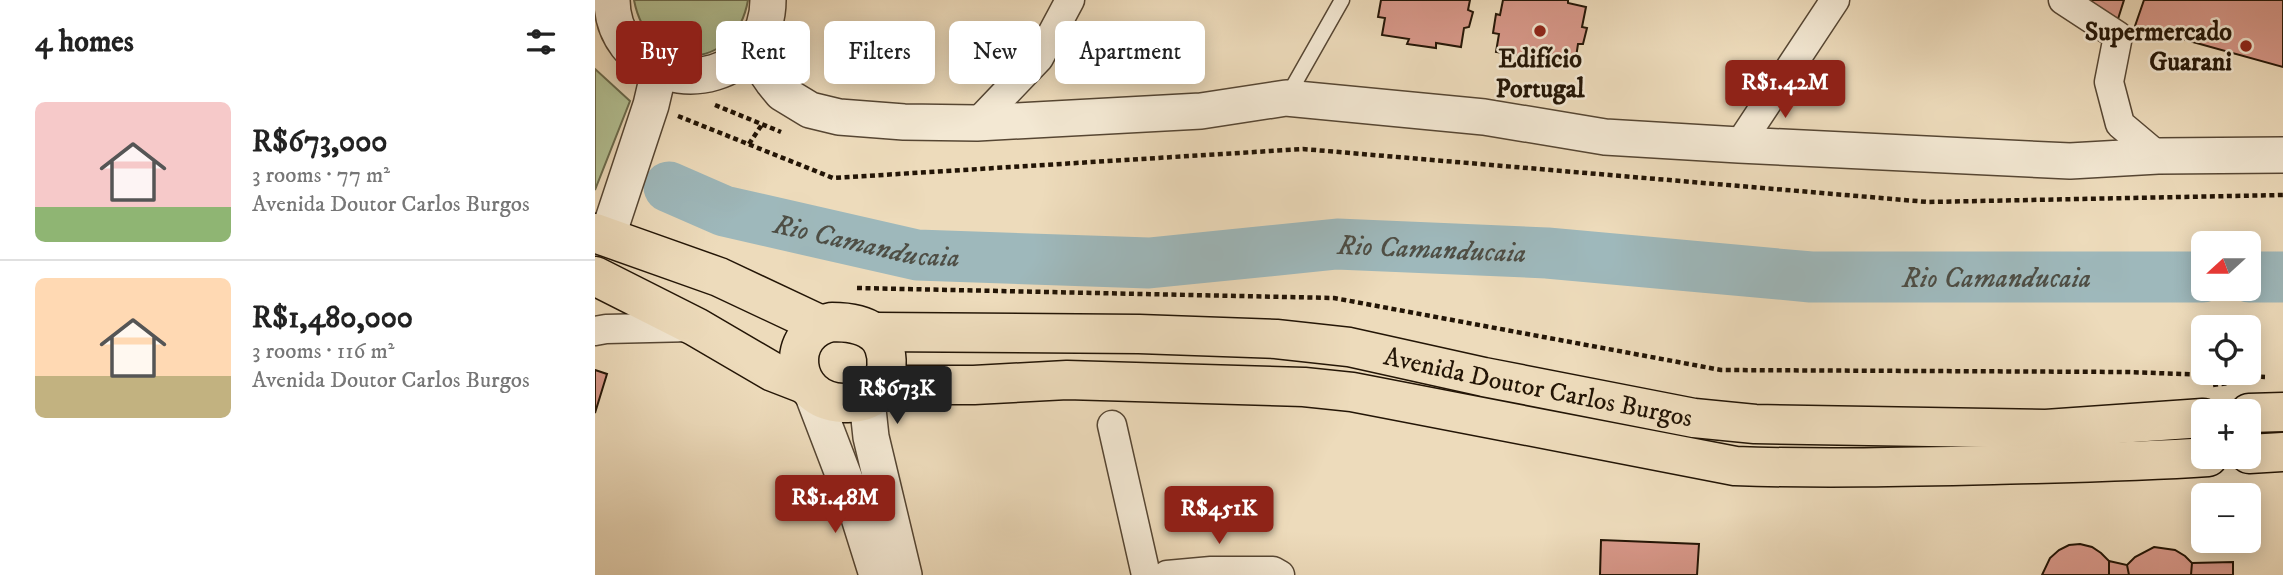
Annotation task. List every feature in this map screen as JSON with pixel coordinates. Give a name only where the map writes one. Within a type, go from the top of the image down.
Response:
[{"type":"main road","points":[[605,230],[719,277],[819,324]]},
{"type":"main road","points":[[595,276],[696,327],[773,372],[836,402],[875,393],[886,371],[885,355],[875,332],[851,323],[832,321],[819,324],[804,342],[800,355],[800,370],[808,388]]},
{"type":"main road","name":"Avenida Doutor Carlos Burgos","points":[[875,332],[1139,334],[1276,339],[1349,347],[1694,418],[1755,424],[2046,429],[2191,419]]},
{"type":"main road","name":"Avenida Doutor Carlos Burgos","points":[[875,393],[1067,380],[1304,387],[1352,392],[1735,466],[1896,467],[2191,458]]},
{"type":"main road","points":[[2261,413],[2283,412]]},
{"type":"main road","points":[[2261,453],[2283,452]]},
{"type":"street","points":[[608,30],[612,0]]},
{"type":"street","points":[[765,21],[768,0]]},
{"type":"street","points":[[977,122],[1039,58],[1070,0]]},
{"type":"street","points":[[1739,145],[1835,0]]},
{"type":"street","points":[[2063,0],[2117,36],[2109,82],[2120,124],[2158,156]]},
{"type":"street","points":[[605,230],[651,105],[656,84]]},
{"type":"street","points":[[774,84],[782,93],[810,110],[839,117],[904,122],[977,122],[1201,111],[1286,98],[1484,117],[1605,136],[1739,145],[2070,161],[2158,156],[2283,155]]},
{"type":"street","points":[[595,331],[696,327]]},
{"type":"street","points":[[808,388],[856,509],[877,575]]},
{"type":"street","points":[[875,393],[871,437],[904,575]]},
{"type":"street","points":[[1112,425],[1146,575]]},
{"type":"street","points":[[1167,575],[1211,571],[1277,573]]},
{"type":"lane","points":[[1286,98],[1342,0]]},
{"type":"path","points":[[651,105],[832,178],[1303,149],[1928,202],[2283,195]]},
{"type":"path","points":[[852,288],[1334,299],[1721,370],[2128,372],[2270,377]]},
{"type":"green space","points":[[634,0],[748,0],[741,21],[716,21],[716,48],[702,54],[702,21],[641,21]]},
{"type":"green space","points":[[595,69],[630,101],[595,190]]},
{"type":"building","points":[[1381,0],[1470,0],[1468,10],[1473,12],[1469,27],[1464,28],[1461,47],[1436,43],[1436,48],[1407,44],[1409,39],[1382,35],[1385,18],[1378,17]]},
{"type":"building","name":"Edifício Portugal","points":[[1503,0],[1568,0],[1568,3],[1586,7],[1582,27],[1587,28],[1583,44],[1578,44],[1575,64],[1550,60],[1550,65],[1521,61],[1522,56],[1496,52],[1499,34],[1493,33],[1496,14],[1500,15]]},
{"type":"building","points":[[2086,0],[2124,0],[2118,19]]},
{"type":"building","name":"Supermercado Guarani","points":[[2144,0],[2283,0],[2283,67],[2135,26]]},
{"type":"building","points":[[595,370],[607,374],[595,413]]},
{"type":"building","points":[[1601,540],[1699,544],[1697,575],[1600,575]]},
{"type":"building","points":[[2080,544],[2101,553],[2109,561],[2115,575],[2042,575],[2050,558],[2059,550]]},
{"type":"building","points":[[2154,547],[2175,550],[2185,556],[2198,575],[2124,575],[2127,565],[2135,557]]},
{"type":"building","points":[[2109,561],[2127,565],[2129,575],[2109,575]]},
{"type":"building","points":[[2233,562],[2233,575],[2191,575],[2192,563]]},
{"type":"waterway","name":"Rio Camanducaia","points":[[669,187],[724,211],[917,255],[1149,263],[1337,244],[1547,253],[1811,277],[2191,277]]},
{"type":"waterway","name":"Rio Camanducaia","points":[[2261,277],[2283,277]]},
{"type":"place","name":"Edifício Portugal","points":[[1540,31]]},
{"type":"place","name":"Supermercado Guarani","points":[[2246,46]]}]
